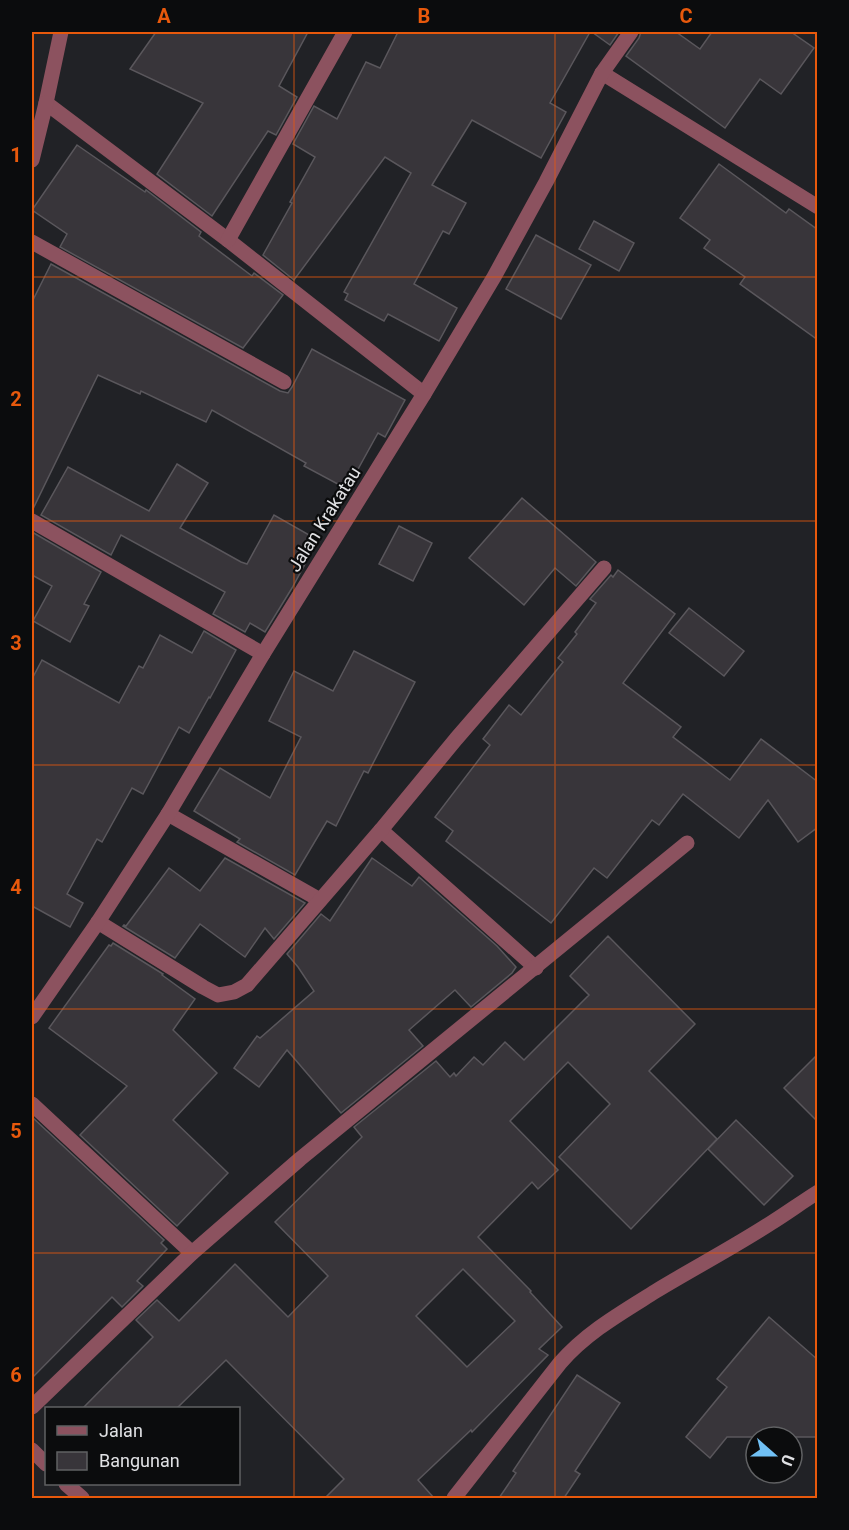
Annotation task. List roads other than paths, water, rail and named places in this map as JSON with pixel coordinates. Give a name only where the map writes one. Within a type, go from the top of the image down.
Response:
[{"type":"street","points":[[32,160],[61,32]]},
{"type":"street","points":[[228,240],[345,32]]},
{"type":"street","name":"Jalan Krakatau","points":[[32,1017],[98,922],[168,814],[263,654],[424,394],[499,267],[602,73],[631,32]]},
{"type":"street","points":[[602,73],[818,207]]},
{"type":"street","points":[[46,103],[228,240],[424,394]]},
{"type":"street","points":[[32,242],[284,382]]},
{"type":"street","points":[[32,521],[263,654]]},
{"type":"street","points":[[98,922],[218,995],[234,992],[247,985],[604,568]]},
{"type":"street","points":[[168,814],[320,900]]},
{"type":"street","points":[[381,830],[536,968]]},
{"type":"street","points":[[32,1407],[192,1253],[300,1159],[687,843]]},
{"type":"street","points":[[32,1104],[192,1253]]},
{"type":"street","points":[[454,1498],[574,1347],[610,1319],[771,1223],[818,1192]]},
{"type":"street","points":[[32,1450],[45,1463]]},
{"type":"street","points":[[67,1485],[82,1498]]}]
